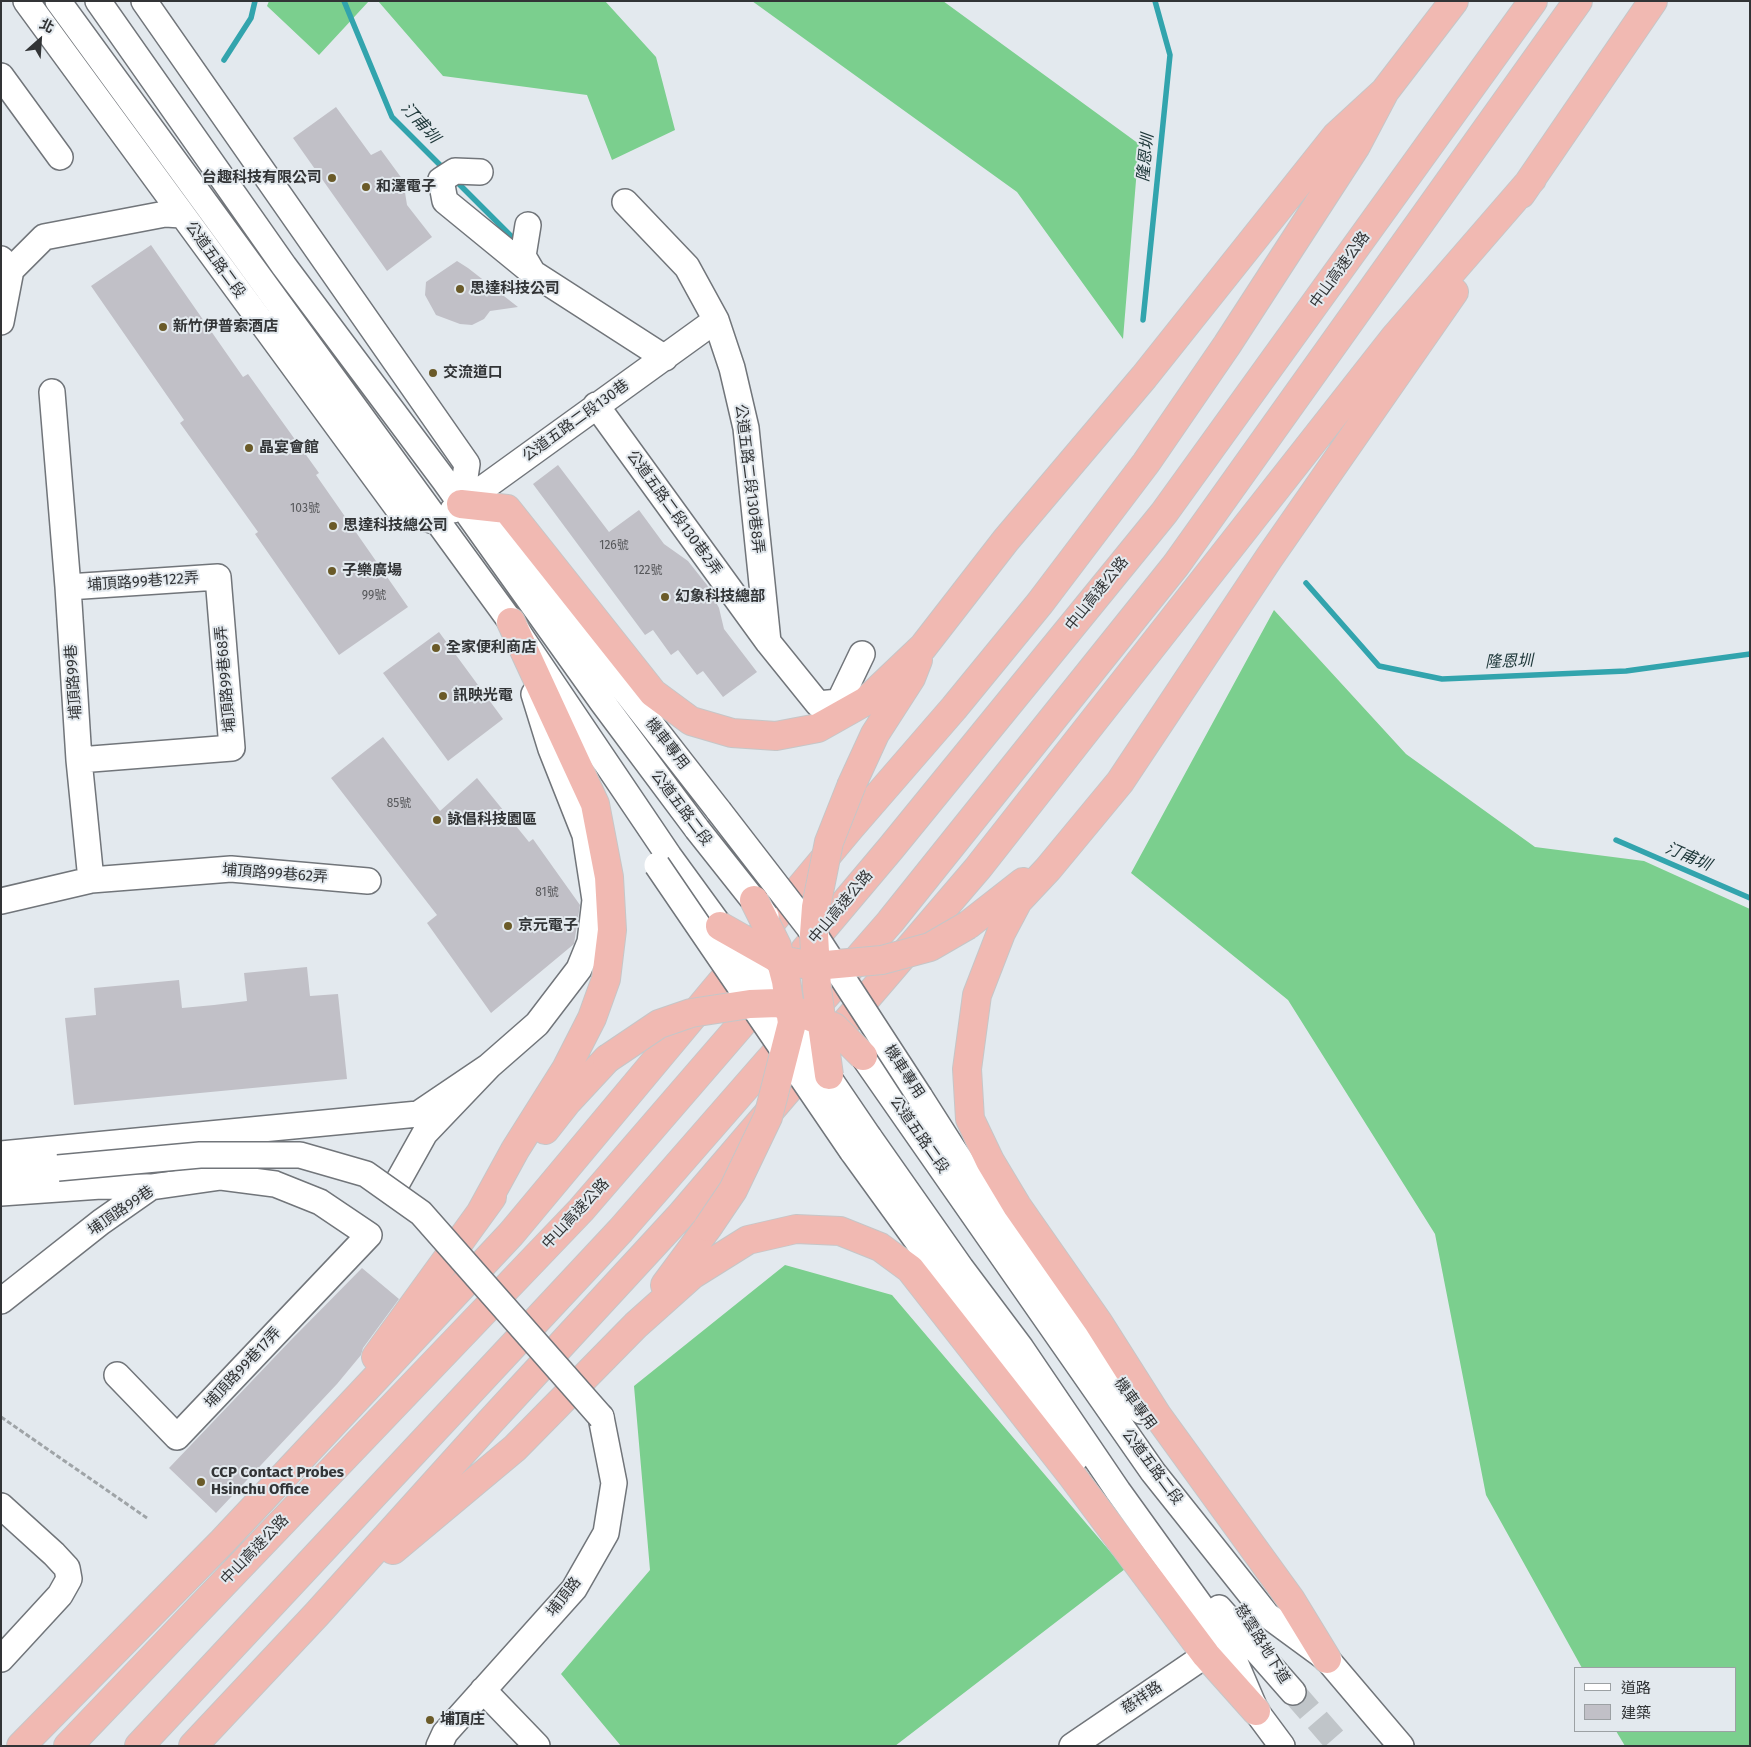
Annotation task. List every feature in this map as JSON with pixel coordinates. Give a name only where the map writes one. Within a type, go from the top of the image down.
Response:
[{"type":"highway","points":[[21,1746],[222,1542],[510,1234],[843,836],[954,708],[1040,603],[1146,463],[1227,346],[1356,146],[1385,91],[1454,1]]},
{"type":"highway","name":"中山高速公路","points":[[68,1746],[581,1210],[703,1070],[891,848],[1164,513],[1532,1]]},
{"type":"highway","points":[[140,1746],[621,1230],[890,922],[1176,565],[1578,1]]},
{"type":"highway","points":[[1327,1659],[1291,1600],[1156,1415],[1098,1322],[1018,1206],[990,1161],[970,1119],[967,1069],[977,995],[1001,933],[1018,901],[1048,869],[1120,782],[1268,558],[1532,179],[1653,1]]},
{"type":"highway","points":[[461,504],[507,509],[653,693],[691,721],[732,733],[776,736],[818,728],[866,701],[923,647],[1006,540],[1144,377],[1336,136],[1385,91]]},
{"type":"highway","points":[[192,1746],[317,1614],[490,1422],[680,1216],[978,868],[1395,337],[1532,179]]},
{"type":"highway","points":[[481,1212],[514,1150],[566,1069],[592,1018],[606,979],[612,930],[609,877],[595,804],[511,622]]},
{"type":"highway","points":[[636,1325],[733,1190],[754,1150],[768,1117],[786,1051],[787,1012],[809,969],[818,889],[829,842],[852,784],[875,734],[911,678],[923,647]]},
{"type":"highway","points":[[720,926],[809,969],[882,960],[930,947],[968,926],[1023,882],[1120,782]]},
{"type":"highway","points":[[754,900],[776,946],[809,969],[828,1075]]},
{"type":"highway","points":[[222,1542],[369,1367],[481,1212],[567,1102],[608,1059],[659,1024],[691,1013],[750,1004],[819,1019],[834,1027],[863,1056]]},
{"type":"highway","points":[[317,1614],[515,1448],[636,1325],[692,1275],[748,1240],[796,1229],[840,1231],[880,1247],[910,1268],[1256,1710]]},
{"type":"street","name":"公道五路二段","points":[[26,1],[399,510],[437,522]]},
{"type":"street","name":"公道五路二段","points":[[58,1],[511,622]]},
{"type":"street","name":"公道五路二段","points":[[98,1],[284,266],[461,504],[602,703],[697,830],[754,900]]},
{"type":"street","points":[[144,1],[466,464],[461,504]]},
{"type":"street","points":[[1,76],[60,157]]},
{"type":"street","points":[[480,172],[448,176],[445,200],[533,273],[665,358]]},
{"type":"street","name":"公道五路二段130巷8弄","points":[[625,202],[687,267],[716,320],[732,368],[746,428],[768,642]]},
{"type":"street","points":[[1,322],[6,265],[44,237],[166,214],[182,215]]},
{"type":"street","points":[[528,225],[523,256],[533,273]]},
{"type":"street","name":"公道五路二段130巷","points":[[437,522],[716,320]]},
{"type":"street","name":"埔頂路99巷","points":[[52,392],[68,587],[79,760],[91,880]]},
{"type":"street","name":"公道五路二段130巷2弄","points":[[596,406],[768,642],[818,704],[839,702],[862,654]]},
{"type":"street","name":"機車專用","points":[[461,504],[492,520],[814,934]]},
{"type":"street","name":"埔頂路99巷122弄","points":[[68,587],[218,576]]},
{"type":"street","name":"埔頂路99巷68弄","points":[[79,760],[232,748],[218,576]]},
{"type":"street","points":[[511,622],[618,808],[720,926],[787,1012],[828,1075],[861,1144],[1209,1652]]},
{"type":"street","points":[[1,1174],[200,1155],[300,1155],[366,1174],[392,1192],[425,1133],[489,1066],[537,1024],[579,969],[590,942],[595,900],[585,836],[552,749],[511,622]]},
{"type":"street","points":[[663,861],[750,1004],[961,1268],[1021,1348],[1118,1491],[1226,1641],[1256,1710],[1282,1746]]},
{"type":"street","name":"埔頂路99巷62弄","points":[[91,880],[231,869],[368,881]]},
{"type":"street","points":[[1,901],[91,880]]},
{"type":"street","name":"公道五路二段","points":[[809,969],[863,1056],[911,1104],[1153,1472],[1268,1615],[1327,1659],[1401,1746]]},
{"type":"street","name":"機車專用","points":[[809,969],[911,1104],[995,1210],[1282,1606],[1327,1659]]},
{"type":"street","points":[[1,1154],[418,1114],[489,1066]]},
{"type":"street","name":"埔頂路99巷","points":[[1,1301],[101,1222],[151,1187],[222,1177],[275,1184],[320,1202],[369,1235]]},
{"type":"street","points":[[1,1193],[101,1186],[151,1187]]},
{"type":"street","name":"埔頂路","points":[[392,1192],[421,1213],[601,1417],[614,1483],[606,1533],[574,1589],[445,1733],[439,1746]]},
{"type":"street","name":"埔頂路99巷17弄","points":[[117,1375],[177,1437],[369,1235]]},
{"type":"street","name":"慈雲路地下道","points":[[1118,1491],[1293,1692],[1153,1472]]},
{"type":"street","points":[[1,1506],[54,1554],[67,1568],[70,1579],[60,1595],[1,1659]]},
{"type":"street","name":"慈祥路","points":[[1072,1746],[1209,1652]]},
{"type":"street","points":[[483,1690],[538,1746]]},
{"type":"path","points":[[1,1417],[147,1518]]},
{"type":"green space","points":[[269,1],[369,1],[319,55],[267,6]]},
{"type":"green space","points":[[378,1],[605,1],[656,57],[675,130],[612,160],[587,95],[443,76]]},
{"type":"green space","points":[[752,1],[943,1],[1139,144],[1123,339],[1017,192]]},
{"type":"green space","points":[[1274,610],[1406,754],[1535,847],[1644,861],[1750,909],[1750,1746],[1625,1746],[1617,1732],[1736,1732],[1736,1667],[1581,1667],[1486,1495],[1435,1234],[1288,1000],[1131,873]]},
{"type":"green space","points":[[785,1265],[892,1295],[1125,1569],[895,1746],[621,1746],[561,1674],[650,1570],[634,1386]]},
{"type":"building","name":"和澤電子","points":[[336,107],[371,155],[381,150],[403,180],[407,205],[432,237],[387,271],[293,138]]},
{"type":"building","points":[[151,245],[243,377],[248,374],[319,473],[316,475],[408,607],[339,655],[255,534],[258,532],[180,423],[184,420],[91,286]]},
{"type":"building","name":"思達科技公司","points":[[457,261],[518,307],[490,311],[484,319],[472,325],[460,324],[436,315],[425,295],[426,282]]},
{"type":"building","name":"幻象科技總部","points":[[558,465],[609,532],[639,510],[664,544],[688,561],[707,585],[719,608],[724,629],[757,672],[723,697],[703,671],[697,675],[678,650],[671,655],[653,630],[645,635],[533,484]]},
{"type":"building","name":"訊映光電","points":[[439,632],[503,719],[448,761],[383,673]]},
{"type":"building","points":[[383,737],[440,811],[477,778],[529,842],[533,839],[580,905],[574,944],[491,1013],[427,923],[437,915],[331,778]]},
{"type":"building","points":[[307,967],[310,996],[338,994],[347,1079],[74,1105],[65,1018],[96,1015],[94,988],[179,980],[182,1008],[214,1005],[247,1001],[244,973]]},
{"type":"building","points":[[362,1268],[399,1299],[363,1348],[361,1355],[337,1384],[216,1513],[169,1468]]},
{"type":"waterway","points":[[224,60],[251,18],[255,1]]},
{"type":"waterway","name":"汀甫圳","points":[[344,1],[392,117],[445,170]]},
{"type":"waterway","name":"隆恩圳","points":[[1143,320],[1170,55],[1155,1]]},
{"type":"waterway","name":"汀甫圳","points":[[453,178],[514,239]]},
{"type":"waterway","name":"隆恩圳","points":[[1306,583],[1379,666],[1442,679],[1626,671],[1750,654]]},
{"type":"waterway","name":"汀甫圳","points":[[1616,840],[1750,898]]},
{"type":"tunnel","points":[[1293,1692],[1340,1746]]},
{"type":"place","name":"台趣科技有限公司","points":[[332,178]]},
{"type":"place","name":"和澤電子","points":[[366,187]]},
{"type":"place","name":"思達科技公司","points":[[460,289]]},
{"type":"place","name":"新竹伊普索酒店","points":[[163,327]]},
{"type":"place","name":"交流道口","points":[[433,373]]},
{"type":"place","name":"晶宴會館","points":[[249,448]]},
{"type":"place","name":"思達科技總公司","points":[[333,526]]},
{"type":"place","name":"子樂廣場","points":[[332,571]]},
{"type":"place","name":"幻象科技總部","points":[[665,597]]},
{"type":"place","name":"全家便利商店","points":[[436,648]]},
{"type":"place","name":"訊映光電","points":[[443,696]]},
{"type":"place","name":"詠倡科技園區","points":[[437,820]]},
{"type":"place","name":"京元電子","points":[[508,926]]},
{"type":"place","name":"CCP Contact Probes Hsinchu Office","points":[[201,1482]]},
{"type":"place","name":"埔頂庄","points":[[430,1720]]}]
